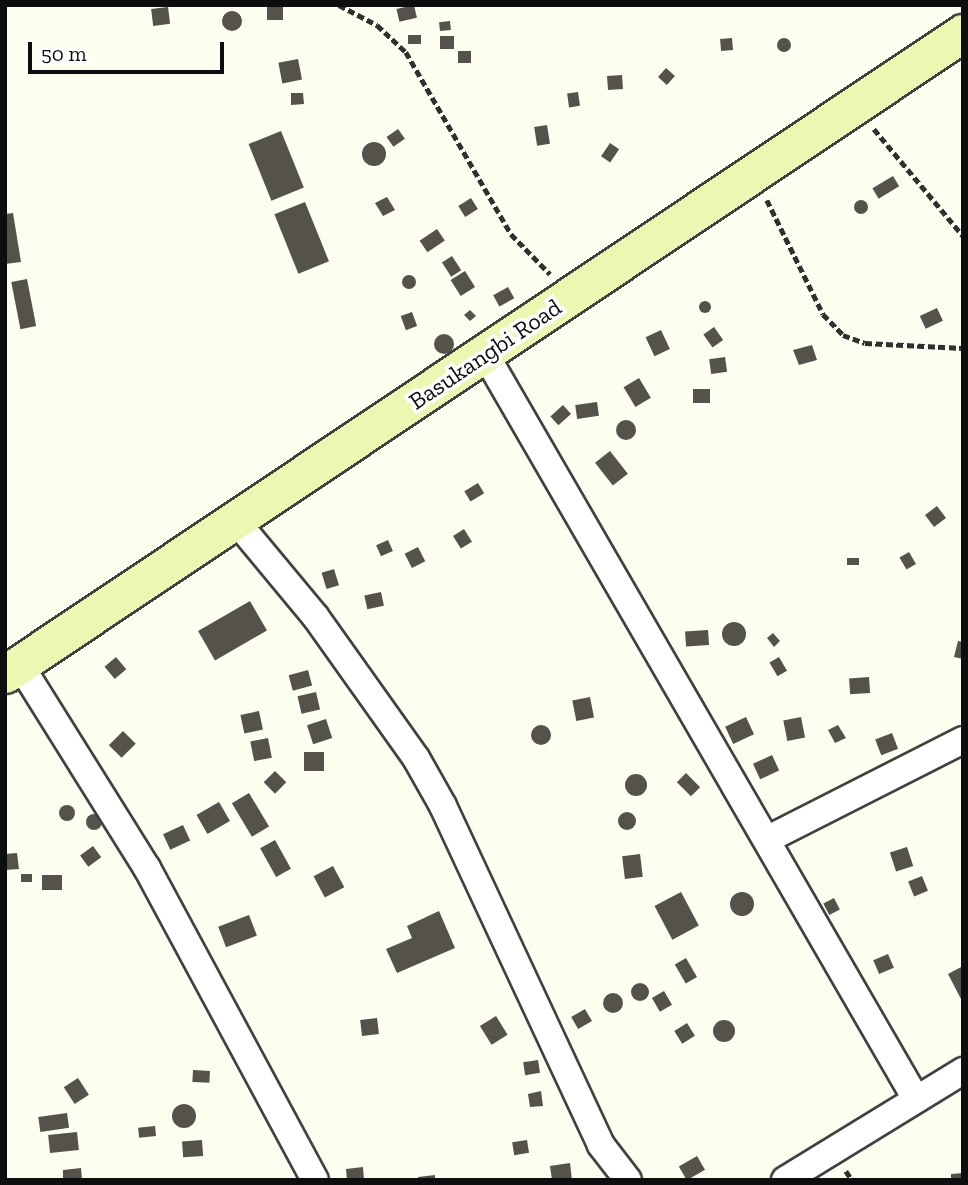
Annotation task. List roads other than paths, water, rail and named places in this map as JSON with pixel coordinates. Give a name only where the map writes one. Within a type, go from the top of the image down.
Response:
[{"type":"street","name":"Basukangbi Road","points":[[12,669],[963,33]]},
{"type":"street","points":[[485,354],[916,1099]]},
{"type":"street","points":[[236,521],[315,616],[416,758],[443,806],[601,1145],[628,1180]]},
{"type":"street","points":[[12,669],[147,868],[315,1180]]},
{"type":"street","points":[[768,839],[963,740]]},
{"type":"street","points":[[785,1180],[963,1071]]}]
